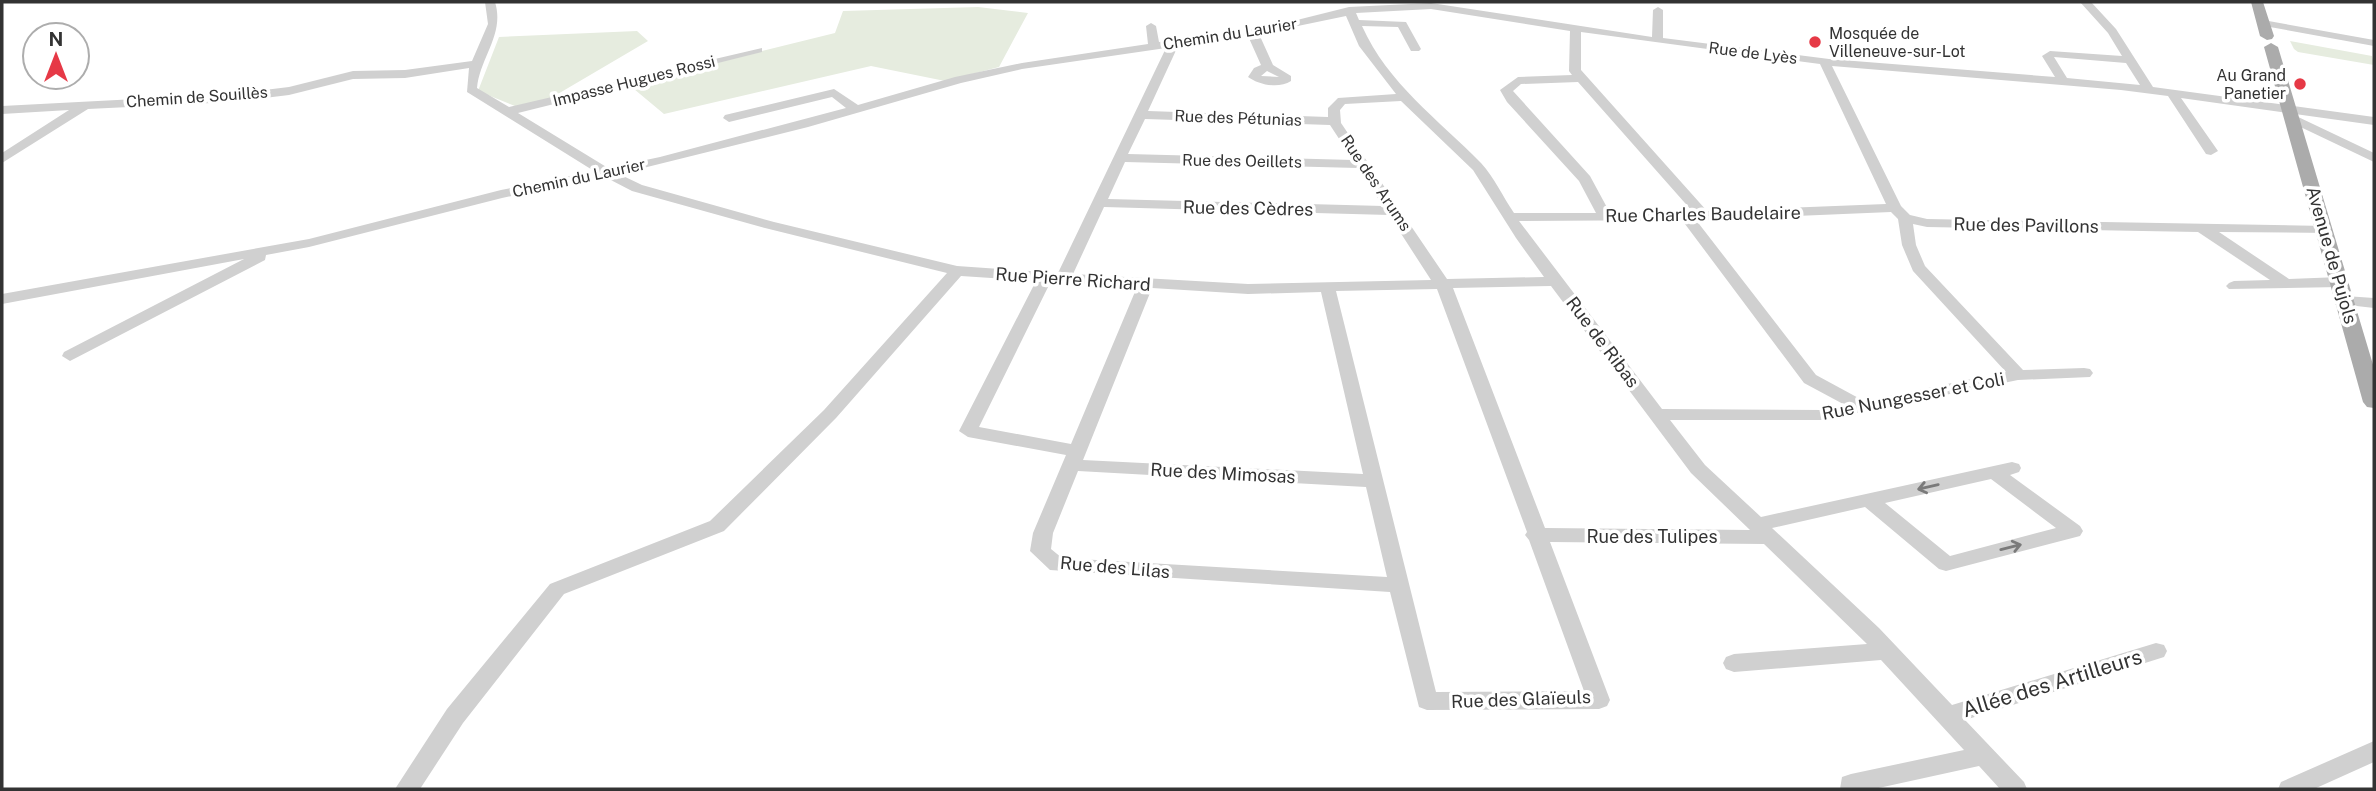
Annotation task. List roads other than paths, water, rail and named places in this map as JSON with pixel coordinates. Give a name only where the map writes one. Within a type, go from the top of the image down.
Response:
[{"type":"main road","name":"Avenue de Pujols","points":[[2257,2],[2372,384],[2374,402]]},
{"type":"street","points":[[475,64],[494,23],[496,14],[490,2]]},
{"type":"street","points":[[2085,2],[2112,31],[2149,90]]},
{"type":"street","name":"Chemin du Laurier","points":[[2,299],[268,250],[604,171],[661,161],[857,110],[959,80],[1022,66],[1430,4]]},
{"type":"street","name":"Rue de Lyès","points":[[1430,4],[1657,41],[1824,61],[2149,90],[2291,114],[2374,121]]},
{"type":"street","points":[[1657,41],[1658,10]]},
{"type":"street","points":[[1351,17],[1402,24],[1415,49]]},
{"type":"street","name":"Rue de Ribas","points":[[1351,17],[1372,57],[1403,97],[1478,168],[1523,238],[1698,469],[1871,634],[2015,789]]},
{"type":"street","name":"Chemin du Laurier","points":[[1151,26],[1154,46]]},
{"type":"street","points":[[1575,28],[1575,71],[1695,216],[1810,379],[1862,407]]},
{"type":"street","points":[[1252,32],[1268,67]]},
{"type":"street","points":[[2267,36],[2374,43]]},
{"type":"street","name":"Rue des Mimosas","points":[[1174,43],[1100,203],[1054,278],[968,431],[1074,458],[1374,481]]},
{"type":"street","name":"Impasse Hugues Rossi","points":[[510,111],[758,50]]},
{"type":"street","points":[[2063,81],[2048,56],[2054,54],[2130,60]]},
{"type":"street","points":[[1824,61],[1900,213],[1918,268],[2018,375]]},
{"type":"street","name":"Chemin de Souillès","points":[[2,110],[232,98],[289,91],[353,75],[405,74],[475,64]]},
{"type":"street","name":"Rue Pierre Richard","points":[[475,64],[471,74],[471,89],[604,171],[637,188],[770,225],[957,271],[1248,289],[1557,281]]},
{"type":"street","points":[[1581,78],[1518,81],[1506,90],[1511,99],[1586,179],[1605,217]]},
{"type":"street","points":[[729,118],[840,91],[857,110]]},
{"type":"street","points":[[2172,93],[2211,151]]},
{"type":"street","name":"Rue des Arums","points":[[1403,97],[1342,101],[1334,105],[1332,111],[1335,121],[1396,211],[1439,283]]},
{"type":"street","points":[[2,159],[89,104]]},
{"type":"street","points":[[2291,114],[2374,158]]},
{"type":"street","name":"Rue des Pétunias","points":[[1142,115],[1335,121]]},
{"type":"street","name":"Rue des Oeillets","points":[[1121,158],[1364,164]]},
{"type":"street","name":"Rue des Cèdres","points":[[1100,203],[1396,211]]},
{"type":"street","name":"Rue Charles Baudelaire","points":[[1510,217],[1900,213]]},
{"type":"street","name":"Rue des Pavillons","points":[[1900,213],[1927,223],[2325,230]]},
{"type":"street","points":[[2202,228],[2286,284]]},
{"type":"street","points":[[70,356],[258,258],[268,250]]},
{"type":"street","points":[[407,789],[455,716],[557,589],[717,526],[830,414],[957,271]]},
{"type":"street","points":[[2234,286],[2340,282]]},
{"type":"street","name":"Rue des Lilas","points":[[1146,283],[1043,533],[1040,551],[1056,565],[1398,585]]},
{"type":"street","name":"Rue des Glaïeuls","points":[[1327,286],[1427,701],[1599,700],[1535,535],[1446,290],[1439,283]]},
{"type":"street","points":[[2346,301],[2374,303]]},
{"type":"street","name":"Rue Nungesser et Coli","points":[[1657,414],[1823,415],[2018,375],[2084,373]]},
{"type":"street","name":"Rue des Tulipes","points":[[1535,535],[1762,531],[1869,500],[2003,470],[2073,531],[1945,564],[1869,500]]},
{"type":"street","name":"Allée des Artilleurs","points":[[1947,716],[2157,650]]},
{"type":"street","points":[[1734,663],[1885,651]]},
{"type":"street","points":[[2291,789],[2374,751]]},
{"type":"street","points":[[1852,789],[1851,784],[1982,756]]},
{"type":"place","name":"Mosquée de Villeneuve-sur-Lot","points":[[1815,42]]},
{"type":"place","name":"Au Grand Panetier","points":[[2300,84]]}]
